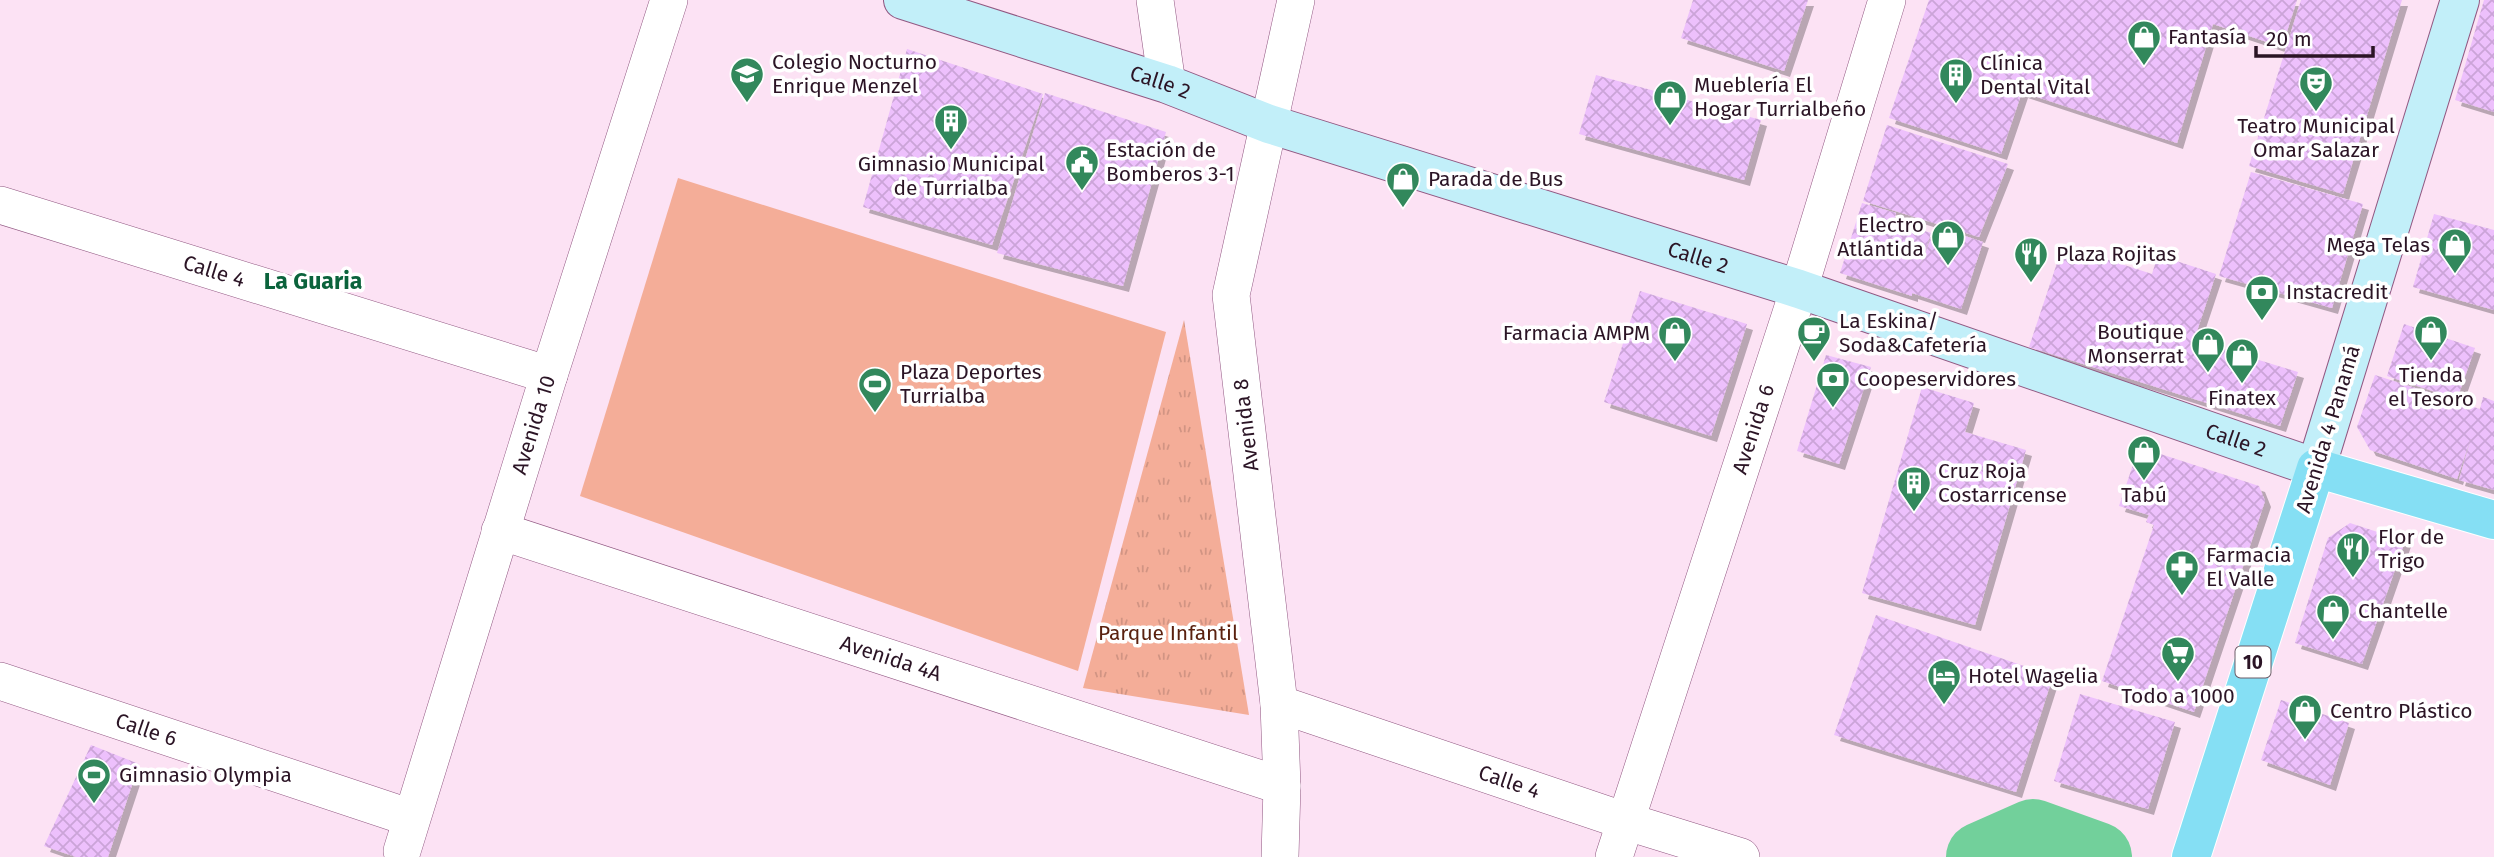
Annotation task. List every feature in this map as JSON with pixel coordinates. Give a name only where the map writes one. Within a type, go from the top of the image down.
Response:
[{"type":"main road","name":"Calle 2","points":[[903,0],[1167,84],[1269,124],[1799,289],[2316,468],[2494,520]]},
{"type":"main road","name":"Avenida 4 Panamá","points":[[2191,857],[2316,468],[2460,0]]},
{"type":"street","name":"Avenida 10","points":[[407,834],[669,0]]},
{"type":"street","points":[[1155,0],[1167,84]]},
{"type":"street","name":"Avenida 8","points":[[1280,857],[1282,786],[1279,704],[1231,295],[1296,0]]},
{"type":"street","name":"Avenida 6","points":[[1614,857],[1799,289],[1886,0]]},
{"type":"street","name":"Calle 4","points":[[0,205],[549,375]]},
{"type":"street","name":"Avenida 4A","points":[[500,531],[1282,786]]},
{"type":"street","name":"Calle 6","points":[[0,681],[407,834]]},
{"type":"street","name":"Calle 4","points":[[1279,704],[1625,821],[1741,857]]},
{"type":"green space","name":"Plaza Deportes Turrialba","points":[[678,178],[1166,332],[1078,671],[580,496]]},
{"type":"green space","name":"Parque Infantil","points":[[1184,320],[1249,715],[1083,688]]},
{"type":"building","points":[[1693,0],[1808,0],[1784,71],[1681,38]]},
{"type":"building","points":[[1929,0],[2297,0],[2282,47],[2213,24],[2177,143],[2022,92],[2001,154],[1889,118]]},
{"type":"building","name":"Teatro Municipal Omar Salazar","points":[[2301,0],[2402,0],[2343,194],[2249,166]]},
{"type":"building","points":[[2484,0],[2494,0],[2494,112],[2455,100]]},
{"type":"building","name":"Gimnasio Municipal de Turrialba","points":[[907,49],[1043,94],[992,245],[863,207]]},
{"type":"building","name":"Mueblería El Hogar Turrialbeño","points":[[1596,75],[1761,120],[1744,180],[1579,134]]},
{"type":"building","name":"Estación de Bomberos 3-1","points":[[1045,93],[1166,132],[1123,286],[997,253]]},
{"type":"building","points":[[1887,125],[2008,164],[1979,237],[1863,201]]},
{"type":"building","points":[[2251,172],[2363,204],[2332,308],[2219,276]]},
{"type":"building","points":[[1862,203],[1896,213],[1894,221],[1931,233],[1919,271],[1935,226],[1983,242],[1961,309],[1840,273]]},
{"type":"building","name":"Mega Telas","points":[[2434,214],[2494,230],[2494,310],[2413,287]]},
{"type":"building","points":[[2063,245],[2152,274],[2158,255],[2216,274],[2194,340],[2298,372],[2280,426],[2029,347]]},
{"type":"building","name":"Farmacia AMPM","points":[[1640,291],[1747,324],[1711,436],[1604,402]]},
{"type":"building","name":"Tienda el Tesoro","points":[[2404,324],[2475,348],[2457,399],[2387,376]]},
{"type":"building","name":"Coopeservidores","points":[[1826,355],[1871,367],[1839,464],[1797,451]]},
{"type":"building","points":[[2375,375],[2480,409],[2483,397],[2494,401],[2494,490],[2459,480],[2471,438],[2457,479],[2370,450],[2357,427]]},
{"type":"building","points":[[1922,387],[1974,403],[1965,432],[2026,450],[1975,625],[1862,593]]},
{"type":"building","points":[[2139,447],[2259,486],[2265,501],[2194,712],[2102,681],[2154,525],[2146,522],[2149,515],[2119,506]]},
{"type":"building","name":"Flor de Trigo","points":[[2350,523],[2405,541],[2362,664],[2295,643],[2328,538]]},
{"type":"building","name":"Hotel Wagelia","points":[[1876,615],[2053,676],[2016,792],[1834,735]]},
{"type":"building","points":[[2080,694],[2175,722],[2148,809],[2054,781]]},
{"type":"building","name":"Centro Plástico","points":[[2281,700],[2349,723],[2330,785],[2261,760]]},
{"type":"building","name":"Gimnasio Olympia","points":[[91,745],[139,764],[108,857],[76,857],[44,846]]},
{"type":"waterway","points":[[1981,857],[2033,834],[2097,857]]},
{"type":"place","name":"Fantasía","points":[[2144,67]]},
{"type":"place","name":"Colegio Nocturno Enrique Menzel","points":[[747,104]]},
{"type":"place","name":"Clínica Dental Vital","points":[[1956,105]]},
{"type":"place","name":"Teatro Municipal Omar Salazar","points":[[2316,113]]},
{"type":"place","name":"Mueblería El Hogar Turrialbeño","points":[[1670,127]]},
{"type":"place","name":"Gimnasio Municipal de Turrialba","points":[[951,151]]},
{"type":"place","name":"Estación de Bomberos 3-1","points":[[1082,192]]},
{"type":"place","name":"Parada de Bus","points":[[1403,209]]},
{"type":"place","name":"Electro Atlántida","points":[[1948,267]]},
{"type":"place","name":"Mega Telas","points":[[2455,275]]},
{"type":"place","name":"Plaza Rojitas","points":[[2031,284]]},
{"type":"place","name":"Instacredit","points":[[2262,322]]},
{"type":"place","name":"Tienda el Tesoro","points":[[2431,362]]},
{"type":"place","name":"Farmacia AMPM","points":[[1675,363]]},
{"type":"place","name":"La Eskina/ Soda&Cafetería","points":[[1814,363]]},
{"type":"place","name":"Boutique Monserrat","points":[[2208,374]]},
{"type":"place","name":"Finatex","points":[[2242,385]]},
{"type":"place","name":"Coopeservidores","points":[[1833,409]]},
{"type":"place","name":"Plaza Deportes Turrialba","points":[[875,414]]},
{"type":"place","name":"Tabú","points":[[2144,482]]},
{"type":"place","name":"Cruz Roja Costarricense","points":[[1914,513]]},
{"type":"place","name":"Flor de Trigo","points":[[2353,579]]},
{"type":"place","name":"Farmacia El Valle","points":[[2182,597]]},
{"type":"place","name":"Chantelle","points":[[2333,641]]},
{"type":"place","name":"Todo a 1000","points":[[2178,683]]},
{"type":"place","name":"Hotel Wagelia","points":[[1944,706]]},
{"type":"place","name":"Centro Plástico","points":[[2305,741]]},
{"type":"place","name":"Gimnasio Olympia","points":[[94,805]]},
{"type":"district","name":"La Guaria","points":[[313,281]]}]
